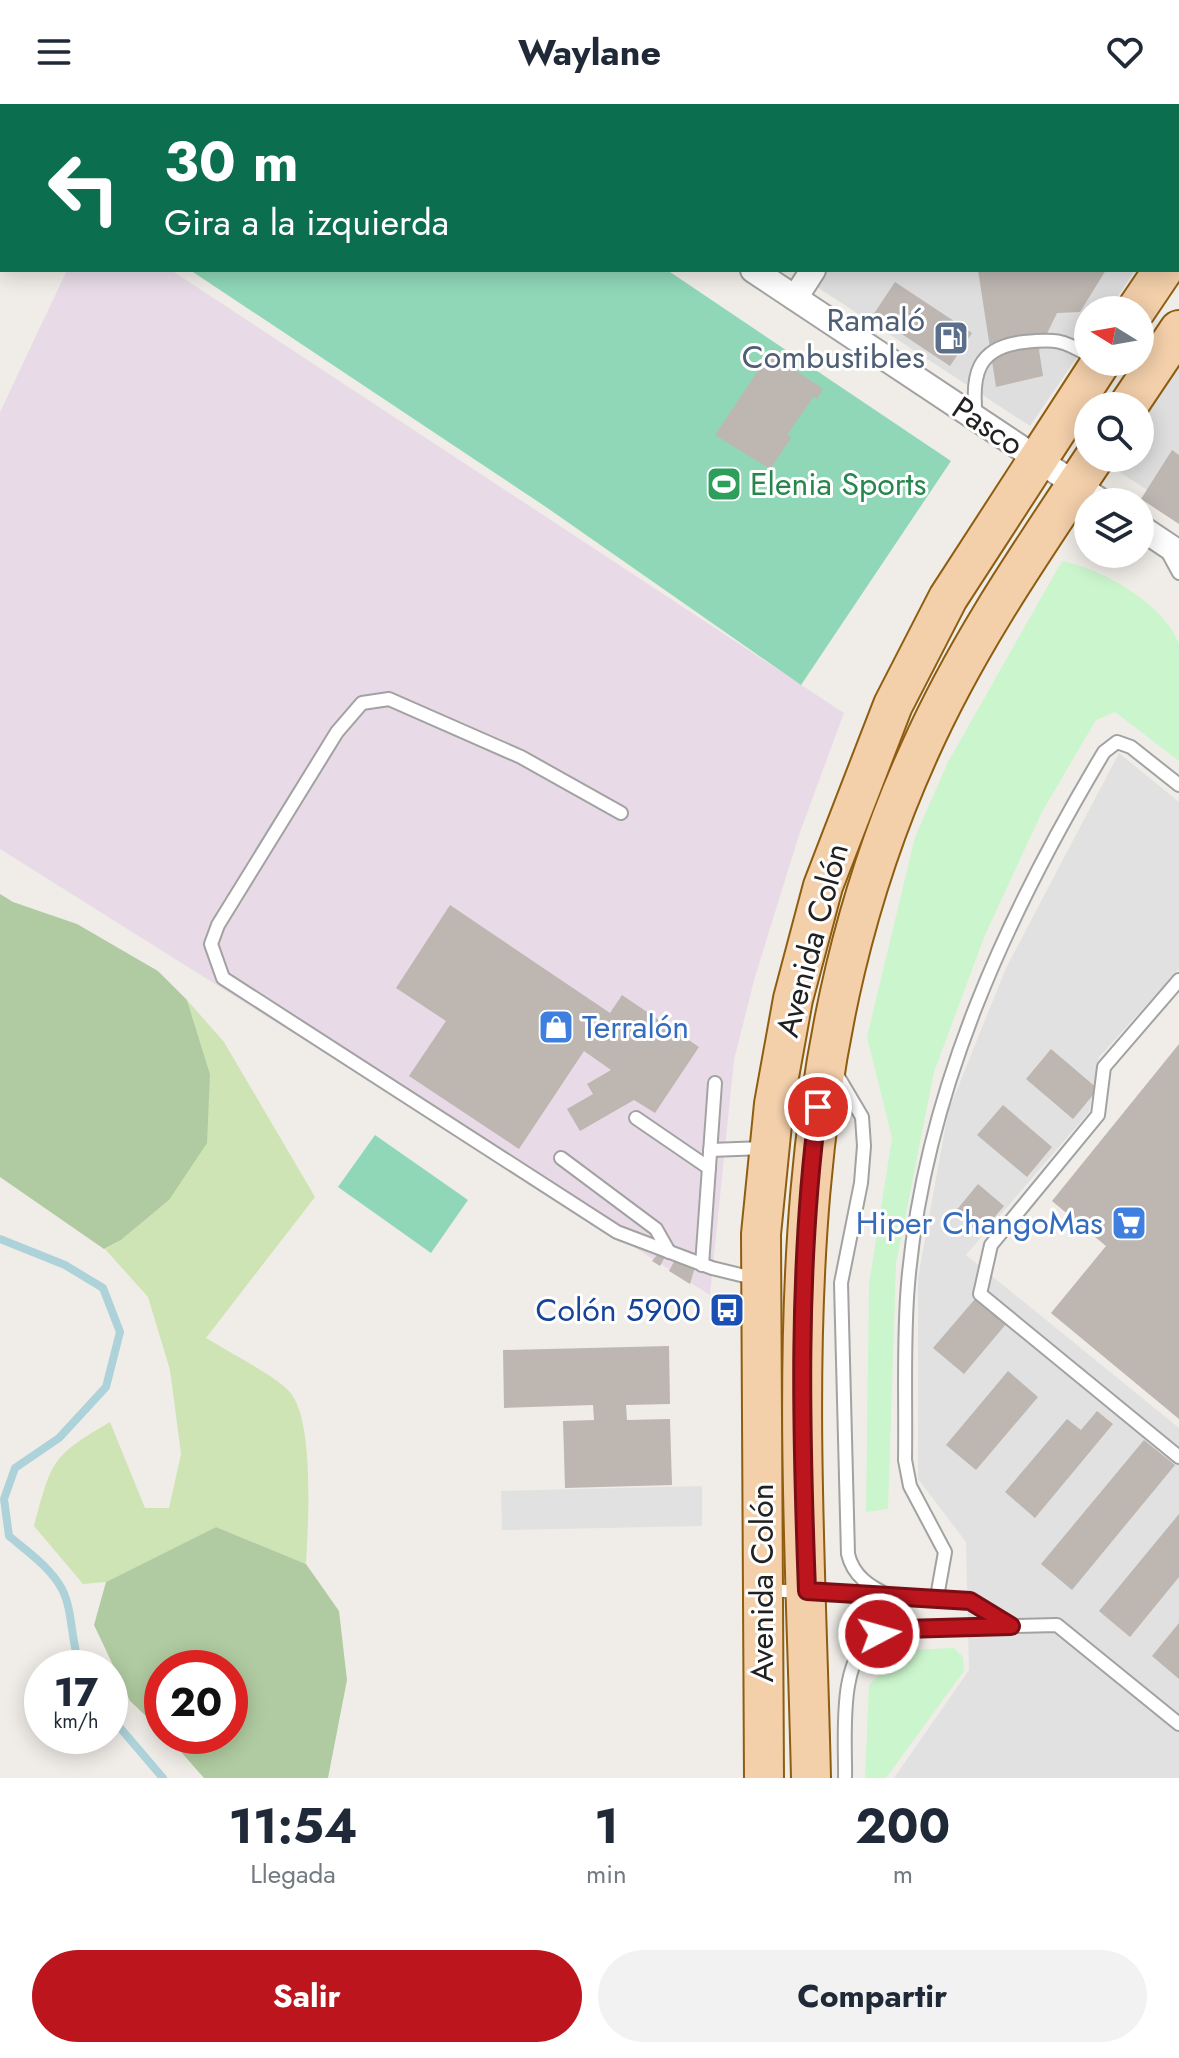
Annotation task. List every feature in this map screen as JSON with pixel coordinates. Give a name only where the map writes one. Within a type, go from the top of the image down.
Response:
[{"type":"main road","points":[[1145,296],[1162,272]]},
{"type":"main road","points":[[1137,392],[1179,330]]},
{"type":"main road","name":"Avenida Colón","points":[[764,1778],[760,1280],[768,1148],[782,1049],[807,942],[863,776],[927,637],[978,549],[1091,376]]},
{"type":"main road","name":"Avenida Colón","points":[[811,1778],[804,1263],[812,1152],[826,1056],[843,974],[867,889],[918,753],[977,634],[1090,482]]},
{"type":"street","name":"Pasco","points":[[756,272],[1038,459],[1090,482]]},
{"type":"street","points":[[795,298],[812,272]]},
{"type":"lane","points":[[976,417],[972,389],[984,358],[1000,344],[1056,338],[1074,348]]},
{"type":"lane","points":[[1170,547],[1179,573]]},
{"type":"lane","points":[[621,813],[521,757],[389,699],[362,703],[337,732],[218,925],[211,944],[223,978],[617,1232],[702,1265],[760,1280]]},
{"type":"lane","points":[[937,1597],[945,1552],[910,1486],[905,1460],[908,1283],[932,1140],[976,1002],[1051,842],[1104,752],[1117,742],[1131,747],[1179,785]]},
{"type":"lane","points":[[1179,980],[1104,1067],[1098,1115],[991,1245],[980,1294],[1179,1457]]},
{"type":"lane","points":[[826,1056],[862,1117],[864,1146],[861,1183],[841,1283],[848,1554],[853,1569],[864,1581],[890,1596]]},
{"type":"lane","points":[[702,1265],[715,1083]]},
{"type":"lane","points":[[636,1118],[709,1168]]},
{"type":"lane","points":[[710,1150],[768,1148]]},
{"type":"lane","points":[[561,1158],[656,1229],[669,1252]]},
{"type":"lane","points":[[762,1590],[970,1601],[1011,1626]]},
{"type":"lane","points":[[845,1778],[848,1684],[854,1659],[867,1642],[879,1634],[903,1629],[1057,1625],[1179,1724]]},
{"type":"shaded area","name":"Terralón","points":[[66,272],[174,272],[844,713],[799,835],[755,977],[734,1060],[710,1295],[0,849],[0,412]]},
{"type":"shaded area","points":[[794,272],[1134,272],[1118,296],[1074,296],[1074,362],[1030,426]]},
{"type":"shaded area","points":[[1179,367],[1179,511],[1154,495],[1154,488],[1144,488],[1120,472],[1154,472],[1154,404]]},
{"type":"shaded area","points":[[1119,753],[1179,802],[1179,969],[1099,1057],[1089,1112],[966,1255],[1179,1428],[1179,1778],[894,1778],[969,1670],[966,1542],[918,1479],[918,1278],[948,1112],[1006,968]]},
{"type":"shaded area","points":[[702,1486],[702,1526],[502,1530],[501,1491]]},
{"type":"green space","name":"Elenia Sports","points":[[193,272],[670,272],[951,461],[801,685],[546,507]]},
{"type":"green space","points":[[1062,561],[1074,564],[1074,568],[1095,572],[1130,590],[1160,615],[1171,629],[1179,644],[1179,761],[1115,712],[1096,720],[1042,812],[985,935],[934,1072],[896,1264],[888,1509],[866,1512],[869,1284],[892,1138],[867,1037],[915,837],[948,762]]},
{"type":"green space","points":[[0,894],[13,902],[77,924],[158,971],[187,1000],[210,1074],[207,1143],[169,1200],[121,1240],[104,1249],[0,1177]]},
{"type":"green space","points":[[187,1000],[224,1042],[315,1197],[206,1338],[274,1379],[290,1392],[298,1406],[307,1450],[306,1564],[216,1527],[106,1582],[83,1584],[34,1526],[45,1487],[56,1463],[75,1444],[110,1422],[145,1508],[169,1508],[181,1454],[170,1370],[148,1297],[105,1249],[121,1240],[169,1200],[210,1074]]},
{"type":"green space","points":[[375,1135],[468,1200],[431,1253],[338,1187]]},
{"type":"green space","points":[[216,1527],[306,1564],[339,1611],[347,1680],[328,1778],[204,1778],[183,1754],[248,1754],[248,1650],[144,1650],[144,1714],[128,1697],[128,1650],[106,1650],[94,1625],[106,1582]]},
{"type":"green space","points":[[954,1648],[963,1657],[964,1671],[886,1778],[865,1778],[869,1685],[903,1650]]},
{"type":"building","points":[[978,272],[1105,272],[1090,296],[1074,296],[1074,312],[1057,313],[1039,350],[1043,376],[996,387]]},
{"type":"building","points":[[895,282],[972,333],[950,366],[873,315]]},
{"type":"building","points":[[773,348],[788,358],[785,363],[823,389],[817,399],[814,396],[787,435],[791,438],[770,469],[715,435]]},
{"type":"building","points":[[1172,450],[1179,455],[1179,524],[1154,508],[1154,488],[1148,488]]},
{"type":"building","name":"Terralón","points":[[450,905],[610,1013],[622,995],[699,1047],[655,1113],[634,1100],[580,1131],[567,1109],[593,1094],[587,1084],[611,1070],[584,1051],[519,1149],[409,1076],[446,1021],[396,988]]},
{"type":"building","name":"Hiper ChangoMas","points":[[1179,1044],[1179,1419],[1051,1313],[1106,1246],[1052,1201]]},
{"type":"building","points":[[1051,1049],[1098,1089],[1073,1119],[1026,1079]]},
{"type":"building","points":[[1003,1105],[1052,1147],[1027,1177],[977,1135]]},
{"type":"building","points":[[978,1184],[1004,1206],[980,1234],[955,1212]]},
{"type":"building","points":[[658,1254],[665,1257],[660,1266],[652,1261]]},
{"type":"building","points":[[677,1256],[695,1267],[690,1284],[669,1271]]},
{"type":"building","points":[[975,1299],[1006,1324],[964,1374],[933,1348]]},
{"type":"building","points":[[669,1346],[670,1404],[626,1405],[627,1420],[670,1419],[672,1485],[565,1488],[563,1421],[594,1420],[593,1405],[504,1408],[503,1350]]},
{"type":"building","points":[[1008,1371],[1038,1397],[976,1470],[946,1445]]},
{"type":"building","points":[[1097,1411],[1113,1424],[1035,1518],[1005,1492],[1067,1419],[1081,1430]]},
{"type":"building","points":[[1144,1440],[1175,1465],[1072,1590],[1041,1564]]},
{"type":"building","points":[[1179,1514],[1179,1577],[1130,1637],[1099,1611]]},
{"type":"building","points":[[1179,1623],[1179,1679],[1152,1656]]},
{"type":"waterway","points":[[0,1239],[65,1265],[103,1288],[120,1332],[106,1387],[59,1438],[15,1468],[4,1499],[9,1536],[45,1567],[62,1589],[76,1650]]},
{"type":"waterway","points":[[128,1737],[163,1778]]},
{"type":"place","name":"Ramaló Combustibles","points":[[951,338]]},
{"type":"place","name":"Elenia Sports","points":[[724,484]]},
{"type":"place","name":"Terralón","points":[[556,1027]]},
{"type":"place","name":"Hiper ChangoMas","points":[[1129,1223]]},
{"type":"place","name":"Colón 5900","points":[[727,1310]]},
{"type":"route","points":[[818,1107],[808,1188],[804,1285],[807,1591],[970,1601],[1011,1626],[968,1630],[903,1629],[879,1634]]}]
